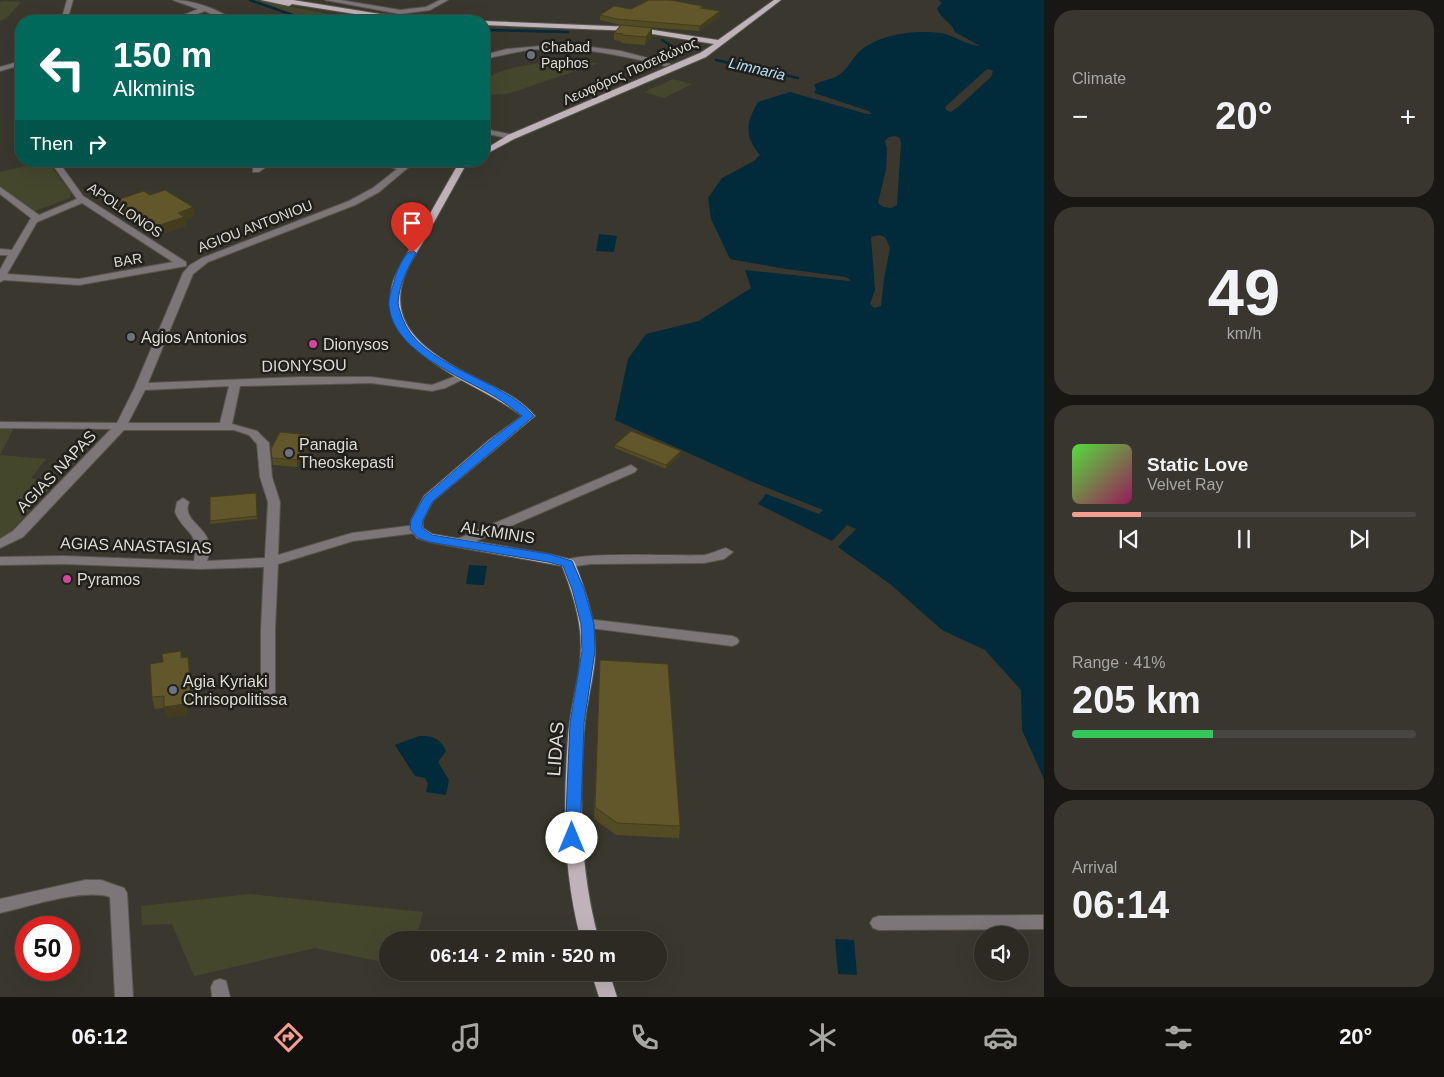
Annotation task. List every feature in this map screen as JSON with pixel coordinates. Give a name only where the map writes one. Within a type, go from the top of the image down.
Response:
[{"type":"main road","points":[[264,0],[379,15]]},
{"type":"main road","name":"Λεωφόρος Ποσειδώνος","points":[[490,148],[502,137],[713,44],[767,0]]},
{"type":"main road","name":"Λεωφόρος Ποσειδώνος","points":[[490,140],[688,62],[778,0]]},
{"type":"main road","points":[[289,2],[364,15]]},
{"type":"main road","points":[[490,24],[632,32],[713,44]]},
{"type":"main road","points":[[416,529],[417,520],[428,499],[493,443],[529,416],[499,394],[464,376],[418,347],[400,325],[393,304],[399,277],[460,167]]},
{"type":"main road","points":[[456,174],[465,167]]},
{"type":"main road","name":"ALKMINIS","points":[[416,529],[422,535],[429,538],[549,558],[568,563]]},
{"type":"main road","name":"LIDAS","points":[[568,563],[578,589],[587,624],[588,651],[577,723],[572,821],[578,890],[587,931]]},
{"type":"main road","points":[[603,981],[608,997]]},
{"type":"street","points":[[66,15],[70,0]]},
{"type":"street","points":[[176,0],[218,15]]},
{"type":"street","points":[[328,0],[396,12],[413,12],[432,8],[445,0]]},
{"type":"street","points":[[188,15],[205,9]]},
{"type":"street","points":[[490,56],[531,48],[572,47],[624,53],[666,64]]},
{"type":"street","points":[[0,69],[15,65]]},
{"type":"street","points":[[0,73],[15,72]]},
{"type":"street","points":[[490,133],[502,137]]},
{"type":"street","name":"APOLLONOS","points":[[58,167],[83,200],[180,263],[193,267]]},
{"type":"street","points":[[256,170],[261,167]]},
{"type":"street","points":[[401,167],[405,168]]},
{"type":"street","name":"AGIOU ANTONIOU","points":[[111,436],[120,427],[142,387],[188,273],[193,267],[218,255],[352,203],[376,190],[405,168]]},
{"type":"street","points":[[0,190],[36,217]]},
{"type":"street","points":[[1,278],[36,217],[83,200]]},
{"type":"street","points":[[0,252],[16,253]]},
{"type":"street","name":"BAR","points":[[1,278],[79,282],[164,268],[180,263]]},
{"type":"street","name":"DIONYSOU","points":[[142,387],[371,380],[432,388],[464,376]]},
{"type":"street","points":[[225,427],[235,383]]},
{"type":"street","points":[[0,425],[225,427],[252,433],[263,443],[266,477],[274,502],[270,562],[268,696]]},
{"type":"street","name":"AGIAS NAPAS","points":[[0,544],[18,534],[111,436]]},
{"type":"street","points":[[460,543],[631,469]]},
{"type":"street","points":[[183,502],[180,506],[181,514],[202,540],[200,565]]},
{"type":"street","points":[[270,562],[352,537],[416,529]]},
{"type":"street","name":"ALKMINIS","points":[[568,563],[591,560],[704,559],[719,556],[726,552]]},
{"type":"street","name":"AGIAS ANASTASIAS","points":[[0,561],[64,560],[200,565],[270,562]]},
{"type":"street","points":[[587,624],[732,640]]},
{"type":"street","points":[[0,906],[85,887],[102,887],[118,893],[124,997]]},
{"type":"street","points":[[879,923],[1043,922]]},
{"type":"green space","points":[[247,0],[256,0],[334,15],[291,15]]},
{"type":"green space","points":[[0,2],[21,2],[7,18],[0,21]]},
{"type":"green space","points":[[556,61],[599,63],[507,94],[490,95],[490,76],[519,67]]},
{"type":"green space","points":[[673,79],[692,84],[664,98],[644,92]]},
{"type":"green space","points":[[21,167],[52,167],[71,193],[70,198],[35,211],[0,186],[0,172]]},
{"type":"green space","points":[[0,428],[14,428],[0,455]]},
{"type":"green space","points":[[0,455],[46,459],[31,478],[54,484],[5,538],[0,538]]},
{"type":"green space","points":[[250,894],[423,912],[418,931],[379,931],[379,961],[315,948],[194,976],[172,924],[142,925],[141,906]]},
{"type":"water","points":[[938,0],[1044,0],[1044,779],[1022,730],[1021,690],[985,650],[942,630],[890,584],[838,547],[856,529],[847,525],[832,541],[758,504],[766,494],[819,514],[823,510],[755,483],[615,420],[628,359],[646,334],[699,321],[751,288],[745,270],[851,280],[846,277],[730,259],[711,219],[708,198],[722,178],[754,161],[760,155],[751,142],[748,129],[751,116],[758,102],[790,92],[872,114],[869,111],[814,93],[816,89],[814,85],[836,77],[847,68],[859,52],[876,41],[887,37],[908,33],[930,32],[940,33],[980,46],[955,32],[939,12],[937,8],[942,3]]},
{"type":"water","points":[[599,234],[617,236],[614,252],[596,251]]},
{"type":"water","points":[[469,565],[487,566],[484,585],[466,584]]},
{"type":"water","points":[[419,736],[436,739],[446,751],[438,762],[449,780],[446,795],[426,792],[428,784],[425,778],[415,776],[395,745]]},
{"type":"water","points":[[835,939],[854,940],[857,975],[838,974]]},
{"type":"pier","points":[[989,69],[993,71],[991,77],[958,107],[951,112],[946,110],[945,107]]},
{"type":"pier","points":[[895,136],[900,138],[901,143],[897,205],[891,208],[884,207],[878,203],[886,169],[887,149],[885,141],[889,137]]},
{"type":"pier","points":[[879,235],[885,237],[890,248],[881,306],[874,308],[870,304],[875,290],[871,237]]},
{"type":"building","points":[[649,0],[670,0],[720,11],[700,26],[617,19],[600,15],[614,6],[631,9]]},
{"type":"building","points":[[621,25],[652,28],[646,37],[614,33]]},
{"type":"building","points":[[165,190],[193,207],[178,213],[184,217],[157,226],[117,200],[144,191],[150,195]]},
{"type":"building","points":[[631,431],[681,451],[666,465],[615,445]]},
{"type":"building","name":"Panagia Theoskepasti","points":[[280,432],[309,435],[297,460],[272,458],[271,449]]},
{"type":"building","points":[[256,493],[257,516],[210,521],[210,497]]},
{"type":"building","name":"Agia Kyriaki Chrisopolitissa","points":[[181,651],[181,658],[188,657],[191,693],[183,694],[184,704],[164,707],[164,696],[152,697],[150,664],[163,662],[162,654]]},
{"type":"building","points":[[600,660],[668,664],[680,826],[617,823],[595,807]]},
{"type":"waterway","name":"Limnaria","points":[[250,0],[293,15]]},
{"type":"waterway","name":"Limnaria","points":[[490,30],[568,32]]},
{"type":"waterway","name":"Limnaria","points":[[662,40],[678,50]]},
{"type":"waterway","name":"Limnaria","points":[[716,60],[798,78]]},
{"type":"place","name":"Chabad Paphos","points":[[531,55]]},
{"type":"place","name":"Agios Antonios","points":[[131,337]]},
{"type":"place","name":"Dionysos","points":[[313,344]]},
{"type":"place","name":"Panagia Theoskepasti","points":[[289,453]]},
{"type":"place","name":"Pyramos","points":[[67,579]]},
{"type":"place","name":"Agia Kyriaki Chrisopolitissa","points":[[173,690]]},
{"type":"route","points":[[412,253],[399,277],[394,295],[393,304],[400,325],[418,347],[449,368],[499,394],[529,416],[493,443],[428,499],[417,520],[416,529],[422,535],[429,538],[549,558],[568,563],[578,589],[587,624],[588,651],[577,723],[572,838]]}]
